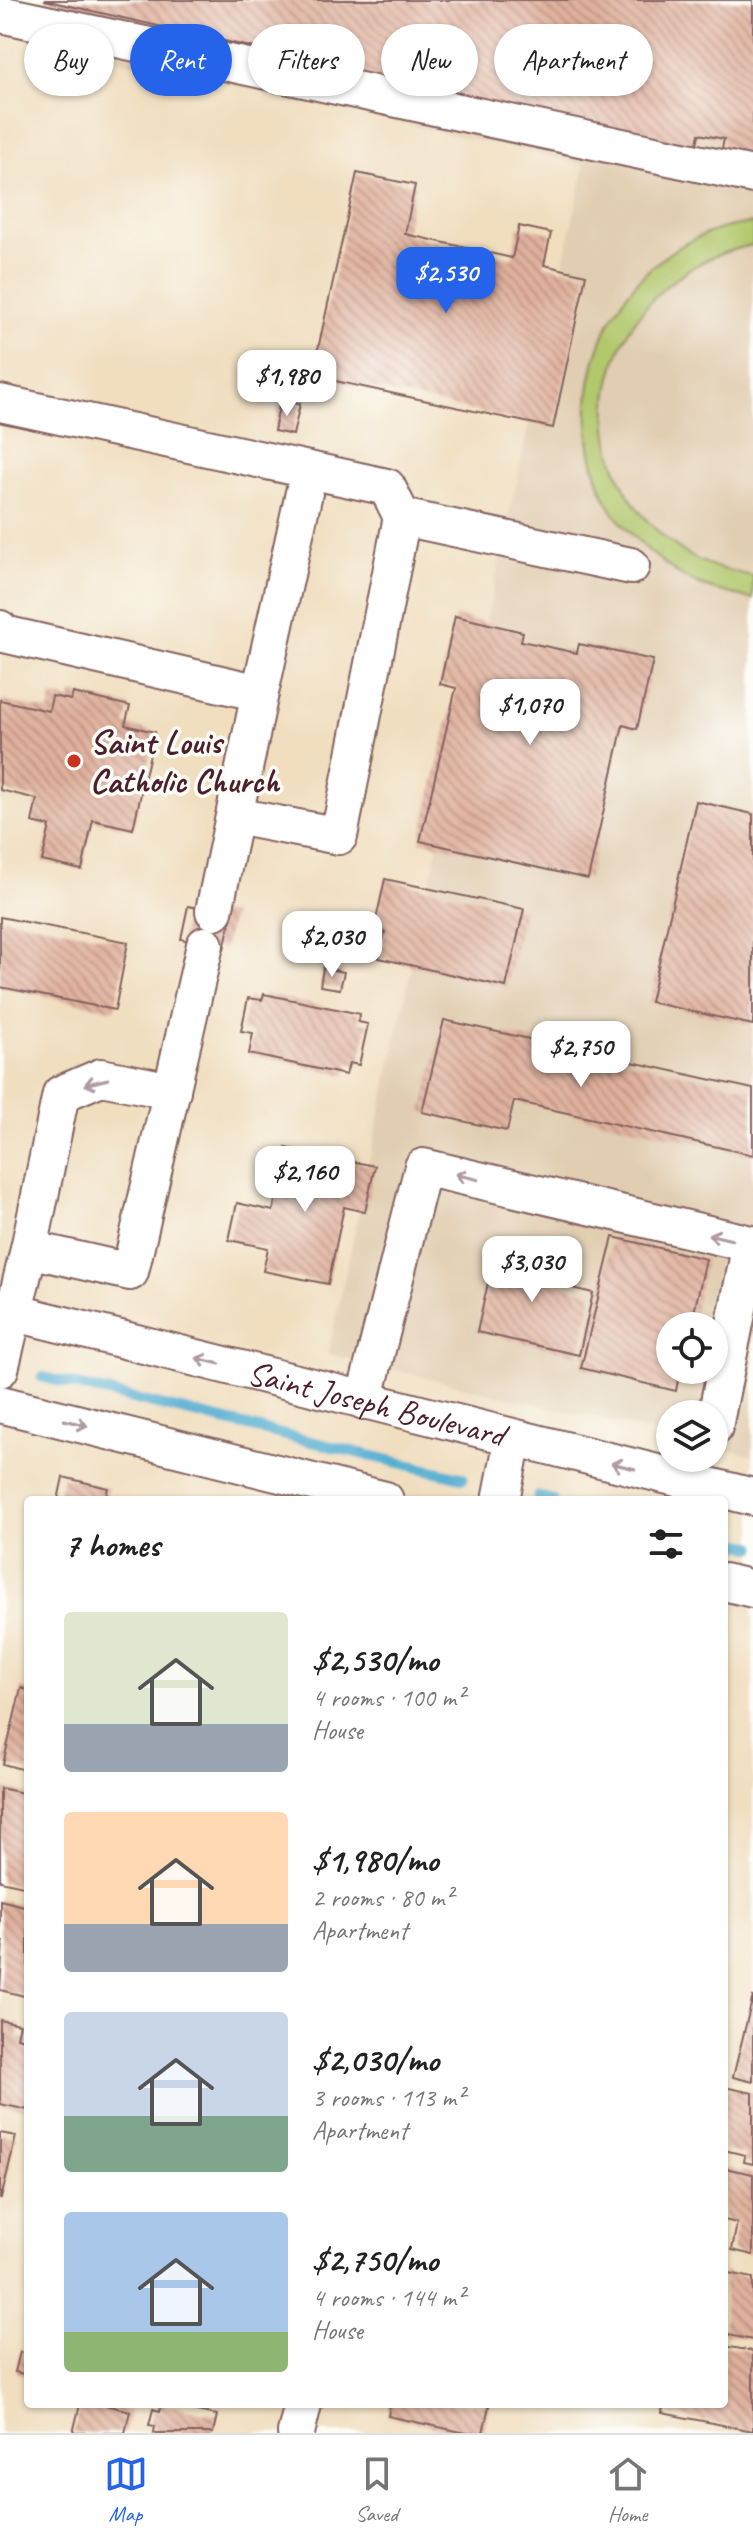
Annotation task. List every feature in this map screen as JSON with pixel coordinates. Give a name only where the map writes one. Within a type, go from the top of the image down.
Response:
[{"type":"street","points":[[0,14],[753,175]]},
{"type":"street","points":[[0,403],[387,487],[402,517],[339,836],[235,816]]},
{"type":"street","points":[[214,911],[309,470]]},
{"type":"street","points":[[402,517],[631,566]]},
{"type":"street","points":[[0,629],[4,634],[260,693]]},
{"type":"street","points":[[29,1249],[130,1272],[205,945]]},
{"type":"street","points":[[0,1369],[7,1310],[29,1249],[61,1094],[101,1077],[172,1091]]},
{"type":"street","points":[[364,1401],[423,1167],[751,1244],[719,1400]]},
{"type":"street","name":"Saint Joseph Boulevard","points":[[7,1310],[513,1439],[656,1463]]},
{"type":"street","points":[[0,1404],[369,1496]]},
{"type":"street","points":[[502,1496],[513,1439]]},
{"type":"street","name":"Saint Joseph Boulevard","points":[[707,1472],[753,1497]]},
{"type":"street","points":[[728,1583],[753,1589]]},
{"type":"street","points":[[296,2433],[302,2408]]},
{"type":"shaded area","points":[[0,0],[753,0],[753,1456],[728,1450],[728,1400],[656,1400],[656,1433],[328,1354],[585,165],[279,96],[365,96],[365,24],[248,24],[248,89],[232,85],[232,24],[130,24],[130,62],[114,59],[114,24],[24,24],[24,38],[0,33]]},
{"type":"green space","points":[[753,223],[753,245],[700,263],[658,293],[628,332],[611,377],[607,425],[617,472],[643,515],[692,557],[753,576],[753,599],[689,580],[656,557],[619,520],[604,495],[594,466],[588,407],[593,368],[605,332],[624,299],[648,270],[678,248],[713,231]]},
{"type":"building","points":[[44,0],[753,0],[753,166],[720,158],[724,139],[699,134],[696,148],[410,96],[478,96],[478,24],[381,24],[381,91],[365,88],[365,24],[248,24],[248,46],[232,43],[232,24],[150,24]]},
{"type":"building","points":[[357,173],[415,185],[405,234],[512,258],[519,226],[551,233],[544,265],[586,275],[553,428],[312,376]]},
{"type":"building","points":[[280,401],[300,404],[293,435],[274,431]]},
{"type":"building","points":[[455,616],[523,632],[521,641],[577,653],[579,644],[653,660],[637,729],[623,725],[588,879],[420,841],[456,688],[440,684]]},
{"type":"building","name":"Saint Louis Catholic Church","points":[[73,693],[130,706],[125,725],[155,732],[133,829],[93,820],[82,870],[42,861],[50,826],[32,822],[37,799],[0,790],[0,700],[49,711],[52,696],[71,700]]},
{"type":"building","points":[[696,801],[753,814],[753,1025],[650,1002]]},
{"type":"building","points":[[385,879],[524,909],[506,987],[379,958],[385,932],[374,929]]},
{"type":"building","points":[[188,906],[232,915],[224,949],[181,939]]},
{"type":"building","points":[[0,917],[128,942],[115,1010],[0,987]]},
{"type":"building","points":[[323,968],[344,972],[340,989],[320,986]]},
{"type":"building","points":[[264,994],[360,1014],[358,1022],[368,1024],[359,1065],[349,1063],[346,1075],[249,1054],[253,1033],[241,1031],[248,998],[262,1000]]},
{"type":"building","points":[[444,1020],[753,1089],[753,1155],[514,1101],[507,1131],[422,1112]]},
{"type":"building","points":[[286,1148],[375,1166],[365,1212],[344,1207],[328,1284],[263,1271],[268,1248],[229,1240],[237,1203],[273,1211]]},
{"type":"building","points":[[613,1237],[706,1259],[694,1312],[656,1312],[656,1384],[677,1384],[676,1391],[581,1368]]},
{"type":"building","points":[[498,1238],[533,1247],[526,1277],[593,1293],[579,1355],[477,1332]]},
{"type":"building","points":[[63,1477],[108,1488],[106,1496],[59,1496]]},
{"type":"building","points":[[21,1688],[24,1689],[24,1770],[3,1764]]},
{"type":"building","points":[[0,1788],[24,1793],[24,1886],[0,1881]]},
{"type":"building","points":[[0,1900],[24,1906],[24,1996],[0,1990],[3,1941],[0,1940]]},
{"type":"building","points":[[753,1996],[753,2082],[733,2077]]},
{"type":"building","points":[[0,2020],[20,2024],[17,2037],[24,2039],[24,2109],[0,2104]]},
{"type":"building","points":[[728,2088],[753,2093],[753,2164],[744,2162],[745,2155],[728,2151]]},
{"type":"building","points":[[0,2133],[16,2136],[1,2199],[0,2199]]},
{"type":"building","points":[[728,2169],[753,2174],[753,2255],[732,2250],[737,2223],[728,2221]]},
{"type":"building","points":[[728,2273],[753,2278],[753,2340],[728,2335]]},
{"type":"building","points":[[728,2347],[753,2351],[753,2431],[662,2413],[663,2408],[728,2408]]},
{"type":"building","points":[[20,2352],[24,2353],[24,2374],[15,2372]]},
{"type":"building","points":[[79,2408],[130,2411],[125,2433],[73,2433]]},
{"type":"building","points":[[160,2408],[181,2408],[217,2415],[213,2433],[154,2433],[155,2426],[149,2425],[153,2409],[160,2411]]},
{"type":"building","points":[[389,2408],[489,2408],[483,2433],[466,2433],[388,2416]]},
{"type":"waterway","points":[[42,1377],[463,1478]]},
{"type":"waterway","points":[[728,1542],[753,1547]]},
{"type":"place","name":"Saint Louis Catholic Church","points":[[74,761]]}]
